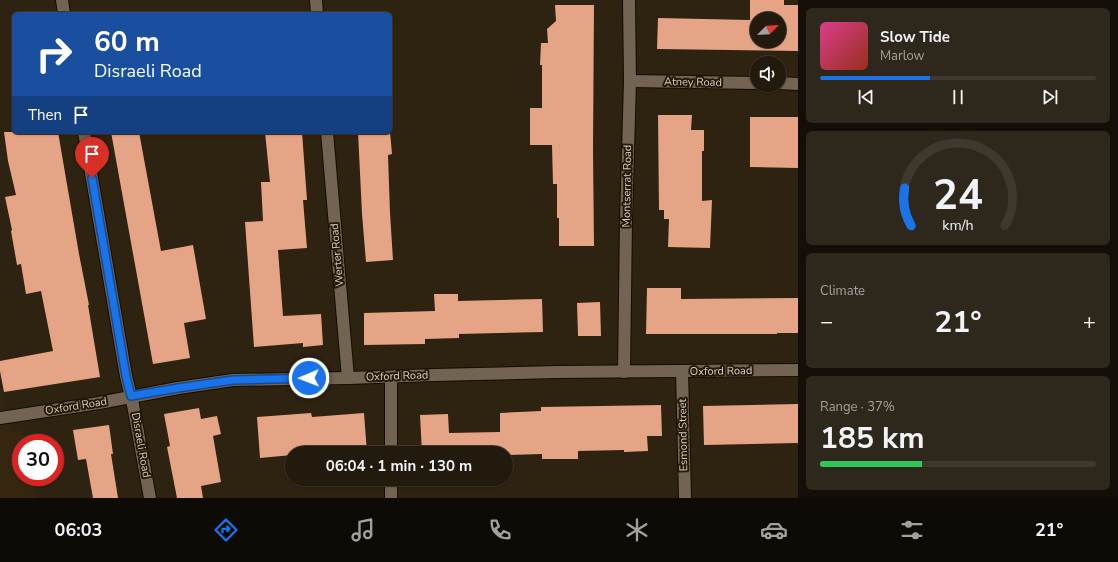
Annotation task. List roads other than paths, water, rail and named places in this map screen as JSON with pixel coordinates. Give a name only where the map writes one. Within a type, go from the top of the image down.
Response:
[{"type":"street","points":[[62,0],[64,12]]},
{"type":"street","points":[[316,0],[318,12]]},
{"type":"street","name":"Montserrat Road","points":[[624,372],[630,81],[629,0]]},
{"type":"street","name":"Atney Road","points":[[630,81],[750,83]]},
{"type":"street","points":[[786,84],[798,84]]},
{"type":"street","name":"Disraeli Road","points":[[84,134],[126,376],[150,498]]},
{"type":"street","name":"Werter Road","points":[[327,134],[348,378]]},
{"type":"street","name":"Oxford Road","points":[[3,418],[233,380],[435,375],[798,370]]},
{"type":"street","name":"Esmond Street","points":[[682,371],[685,498]]},
{"type":"street","points":[[391,377],[391,446]]},
{"type":"street","points":[[391,486],[391,498]]}]
